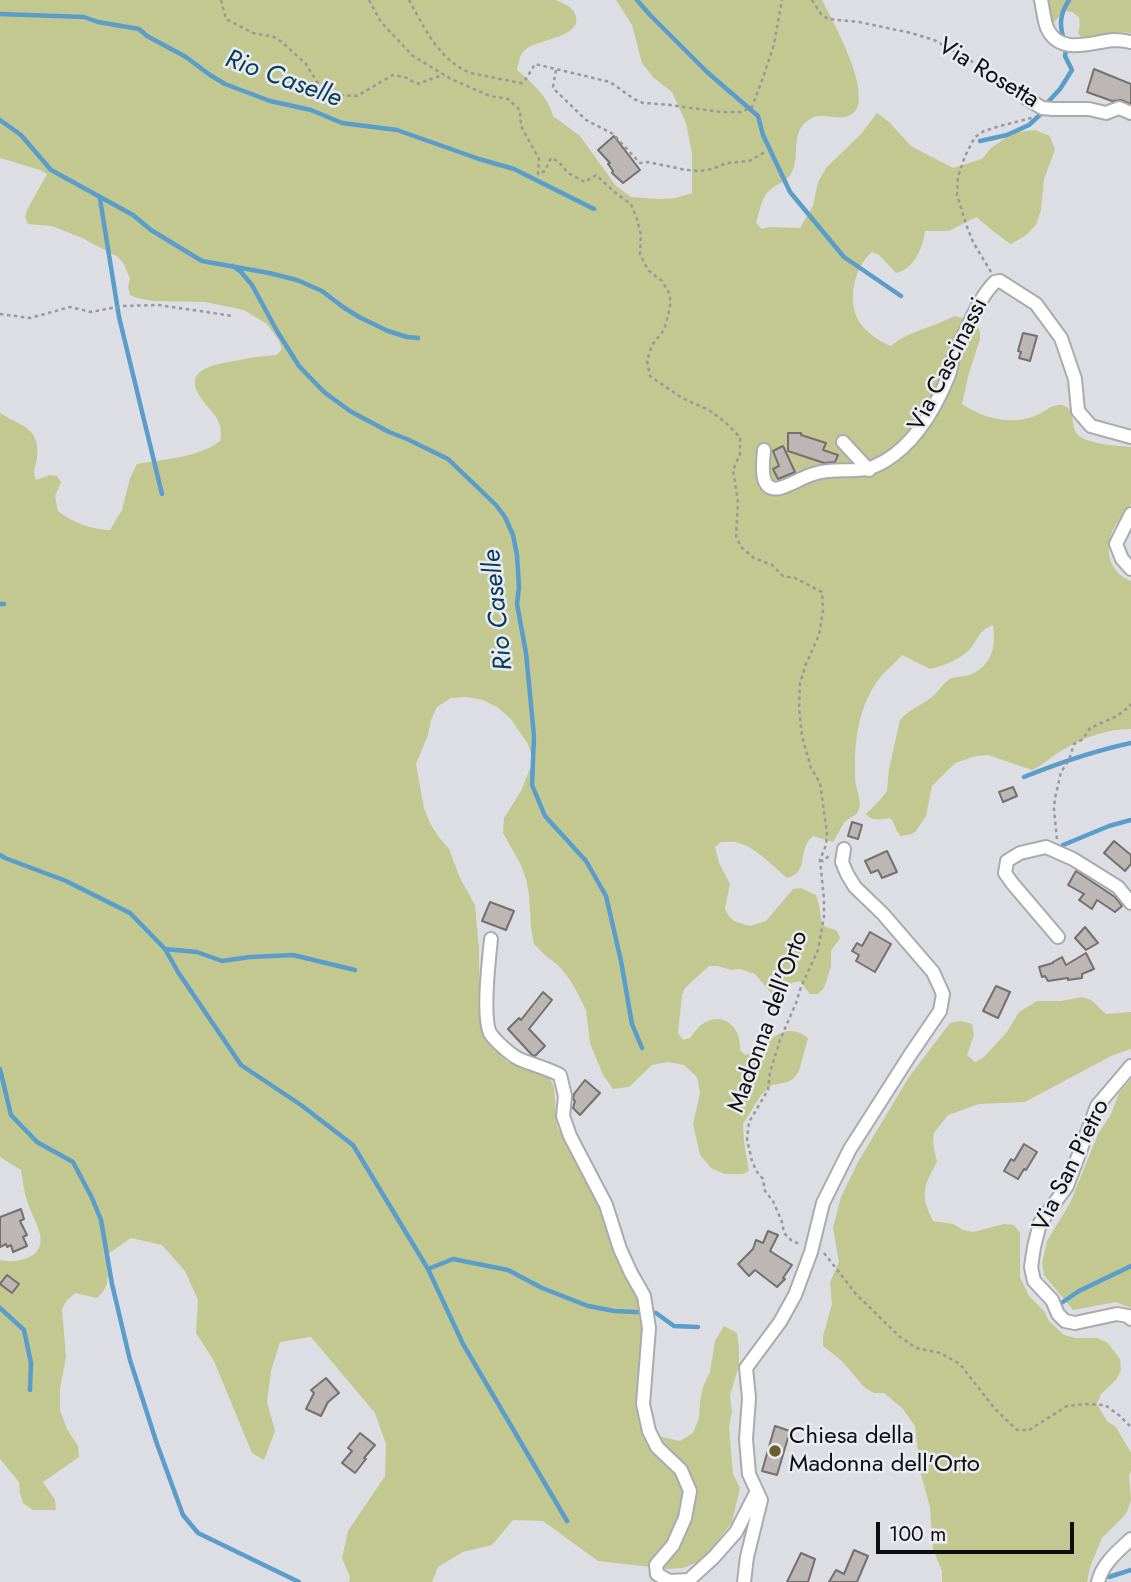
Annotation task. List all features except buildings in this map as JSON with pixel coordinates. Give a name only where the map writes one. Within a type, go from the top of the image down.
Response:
[{"type":"street","points":[[1041,0],[1047,27],[1053,37],[1066,45],[1079,46],[1116,40],[1131,42]]},
{"type":"street","name":"Via Rosetta","points":[[1026,98],[1042,108],[1088,109],[1106,113],[1119,108],[1131,113]]},
{"type":"street","name":"Via Cascinassi","points":[[869,470],[897,453],[920,429],[949,376],[954,356],[981,298],[995,282],[1000,281],[1036,304],[1061,338],[1075,379],[1078,411],[1091,426],[1131,437]]},
{"type":"street","points":[[843,442],[869,470]]},
{"type":"street","points":[[764,450],[762,474],[770,487],[780,489],[809,474],[830,470],[869,470]]},
{"type":"street","points":[[1131,514],[1116,544],[1122,559],[1131,569]]},
{"type":"street","points":[[1058,937],[1005,873],[1007,861],[1020,853],[1046,847],[1058,852],[1118,887],[1131,903]]},
{"type":"street","points":[[744,1582],[747,1557],[761,1500],[750,1474],[746,1439],[749,1398],[746,1368],[795,1295],[823,1203],[850,1149],[940,1012],[943,994],[933,972],[883,914],[855,887],[842,862],[844,849]]},
{"type":"street","points":[[491,939],[486,1015],[491,1033],[517,1058],[546,1067],[560,1075],[565,1096],[563,1116],[570,1136],[606,1205],[620,1249],[644,1296],[649,1328],[643,1404],[649,1432],[657,1447],[681,1471],[690,1491],[685,1518],[673,1545],[656,1564],[657,1574],[669,1581],[689,1580],[736,1532],[757,1491]]},
{"type":"street","name":"Via San Pietro","points":[[1131,1066],[1097,1106],[1067,1186],[1040,1223],[1031,1268],[1034,1282],[1052,1300],[1058,1314],[1065,1321],[1075,1323],[1117,1314],[1131,1319]]},
{"type":"street","points":[[1098,1582],[1100,1574],[1115,1554],[1131,1539]]},
{"type":"path","points":[[221,0],[226,19],[253,33],[274,37],[282,42],[306,64],[317,82],[341,95],[358,96],[393,75],[420,84],[443,74]]},
{"type":"path","name":"Madonna dell'Orto","points":[[369,0],[381,22],[413,56],[443,74],[490,96],[508,99],[520,110],[521,126],[539,159],[538,174],[545,171],[551,158],[559,162],[568,173],[585,182],[596,175],[631,204],[641,235],[640,254],[648,270],[662,281],[670,295],[670,308],[664,330],[652,345],[647,361],[650,376],[682,398],[709,410],[740,437],[740,454],[733,470],[738,502],[736,536],[741,547],[754,558],[772,565],[783,576],[795,578],[822,592],[823,611],[819,635],[800,683],[799,708],[811,768],[820,783],[827,833],[827,845],[820,860],[824,916],[818,950],[780,1040],[770,1072],[768,1090],[749,1122],[747,1139],[752,1161],[763,1179],[765,1191],[773,1201],[784,1233],[792,1241],[806,1247],[812,1246]]},
{"type":"path","points":[[409,0],[433,43],[470,73],[521,83],[534,64],[610,82],[634,100],[643,103],[721,112],[741,111],[752,107],[774,44],[782,0]]},
{"type":"path","name":"Via Rosetta","points":[[812,0],[821,14],[828,19],[859,22],[934,40],[996,75],[1026,98]]},
{"type":"path","points":[[556,69],[553,87],[555,90],[586,120],[613,134],[640,163],[699,171],[727,163],[749,161],[765,152]]},
{"type":"path","name":"Via Cascinassi","points":[[995,282],[990,269],[972,242],[957,195],[958,177],[975,137],[984,131],[1038,116],[1026,98]]},
{"type":"path","points":[[0,314],[30,318],[70,307],[91,312],[122,306],[159,305],[233,316]]},
{"type":"path","points":[[1058,852],[1055,798],[1061,772],[1069,760],[1074,744],[1083,739],[1090,728],[1117,716],[1131,704]]},
{"type":"path","points":[[812,1246],[899,1335],[916,1348],[940,1353],[960,1364],[995,1409],[1017,1430],[1028,1430],[1067,1406],[1086,1404],[1105,1405],[1131,1427]]},
{"type":"green space","points":[[0,0],[556,0],[569,6],[576,17],[576,24],[565,34],[525,50],[520,56],[517,70],[543,96],[553,116],[580,136],[616,186],[631,197],[660,199],[692,193],[692,154],[686,123],[672,92],[653,77],[642,63],[632,25],[616,0],[822,0],[850,58],[859,93],[858,106],[847,116],[820,116],[804,124],[797,137],[792,172],[787,179],[770,190],[762,203],[756,223],[762,229],[800,228],[813,206],[818,182],[826,168],[861,134],[877,113],[911,146],[953,168],[982,159],[991,148],[1018,132],[1035,130],[1050,136],[1055,150],[1044,179],[1041,210],[1036,225],[1025,236],[1011,244],[976,217],[949,231],[925,231],[917,257],[902,271],[896,273],[879,255],[872,252],[857,276],[853,305],[863,327],[891,346],[906,336],[954,316],[977,325],[980,339],[962,404],[970,409],[988,417],[1016,420],[1035,416],[1053,406],[1061,405],[1071,412],[1076,432],[1082,438],[1103,444],[1131,447],[1131,503],[1111,534],[1109,550],[1117,572],[1131,581],[1131,729],[1086,738],[1032,770],[988,755],[955,763],[932,786],[926,816],[912,834],[901,836],[890,818],[868,817],[866,814],[887,791],[900,720],[932,697],[949,679],[972,674],[985,664],[992,652],[993,625],[983,630],[966,653],[949,663],[930,669],[902,655],[883,674],[868,697],[859,723],[855,763],[855,781],[860,801],[858,812],[844,823],[833,842],[813,836],[805,848],[801,866],[794,875],[787,878],[745,845],[721,842],[715,847],[719,863],[730,884],[725,908],[734,921],[750,926],[766,921],[793,889],[801,888],[816,895],[822,925],[837,931],[840,938],[831,951],[831,967],[824,988],[818,994],[810,994],[800,981],[792,983],[779,993],[771,993],[755,974],[740,969],[709,966],[685,988],[682,995],[678,1033],[683,1040],[690,1038],[701,1025],[716,1019],[729,1023],[734,1028],[738,1034],[740,1050],[745,1055],[783,1032],[799,1033],[808,1038],[799,1071],[794,1078],[772,1085],[761,1095],[743,1124],[749,1171],[742,1174],[725,1174],[711,1168],[700,1155],[693,1124],[700,1093],[697,1077],[684,1065],[668,1062],[652,1065],[629,1087],[613,1089],[603,1075],[590,1043],[586,1010],[578,994],[559,966],[534,944],[526,879],[503,833],[504,818],[521,791],[533,761],[528,744],[510,718],[483,700],[451,698],[437,707],[416,764],[424,808],[430,823],[449,849],[460,878],[475,905],[479,949],[480,1027],[488,1043],[507,1062],[529,1068],[550,1079],[554,1087],[557,1126],[594,1194],[639,1304],[642,1326],[637,1400],[644,1433],[680,1441],[693,1433],[699,1418],[703,1387],[710,1372],[715,1341],[724,1326],[737,1333],[739,1365],[730,1396],[732,1412],[729,1427],[733,1474],[740,1488],[732,1522],[698,1562],[683,1568],[668,1569],[598,1561],[543,1521],[513,1520],[492,1545],[463,1552],[438,1567],[432,1582],[349,1582],[350,1577],[342,1558],[348,1531],[385,1476],[386,1444],[375,1413],[311,1337],[280,1342],[271,1371],[267,1402],[275,1431],[264,1460],[252,1453],[214,1361],[196,1333],[198,1300],[185,1271],[162,1245],[131,1238],[105,1256],[108,1278],[102,1293],[97,1298],[75,1293],[62,1309],[66,1357],[60,1389],[60,1410],[67,1429],[78,1446],[79,1457],[43,1482],[55,1500],[56,1510],[33,1510],[23,1503],[19,1482],[0,1459],[0,1260],[28,1258],[38,1249],[40,1243],[39,1231],[25,1195],[21,1170],[0,1157],[0,413],[33,434],[37,448],[34,472],[36,480],[50,475],[57,476],[61,482],[55,496],[58,511],[82,525],[110,530],[122,510],[130,478],[137,464],[202,451],[220,441],[220,425],[196,389],[195,381],[198,375],[218,364],[277,355],[282,349],[267,324],[244,310],[205,302],[153,301],[130,295],[130,279],[118,257],[52,226],[28,224],[25,217],[27,210],[47,174],[0,158]]},
{"type":"green space","points":[[1047,0],[1131,0],[1131,33],[1113,33],[1083,39],[1078,33],[1079,17],[1064,11],[1053,23]]},
{"type":"green space","points":[[1082,997],[1091,1000],[1106,1014],[1131,1012],[1131,1049],[1111,1056],[1025,1102],[979,1104],[948,1115],[934,1133],[937,1162],[926,1185],[925,1197],[933,1221],[953,1224],[973,1232],[1004,1224],[1014,1225],[1020,1233],[1020,1277],[1029,1296],[1064,1335],[1098,1338],[1108,1343],[1120,1359],[1121,1370],[1116,1380],[1101,1394],[1097,1404],[1107,1421],[1116,1427],[1131,1453],[1131,1500],[1126,1514],[1102,1538],[1087,1582],[942,1582],[942,1571],[933,1549],[930,1507],[920,1471],[915,1426],[902,1408],[884,1393],[874,1393],[864,1387],[842,1361],[823,1346],[832,1304],[830,1282],[839,1262],[833,1228],[841,1197],[858,1162],[909,1077],[950,1023],[961,1021],[972,1024],[974,1035],[967,1055],[975,1062],[984,1057],[1007,1032],[1019,1012],[1037,1001],[1061,1001]]},
{"type":"green space","points":[[1131,1079],[1131,1308],[1116,1302],[1073,1310],[1044,1275],[1042,1263],[1047,1241],[1070,1203],[1098,1134],[1111,1114],[1119,1093]]},
{"type":"waterway","points":[[637,0],[707,72],[758,116],[763,135],[790,192],[844,257],[901,296]]},
{"type":"waterway","points":[[1064,40],[1061,19],[1069,0]]},
{"type":"waterway","name":"Rio Caselle","points":[[0,14],[84,17],[139,29],[225,84],[270,101],[311,110],[342,123],[397,130],[514,169],[594,209]]},
{"type":"waterway","points":[[980,141],[1007,135],[1029,125],[1042,113],[1072,70],[1065,56],[1066,50]]},
{"type":"waterway","name":"Rio Caselle","points":[[0,120],[21,135],[51,170],[133,215],[151,230],[202,261],[297,280],[322,291],[359,317],[388,331],[418,338]]},
{"type":"waterway","points":[[100,199],[119,317],[162,494]]},
{"type":"waterway","name":"Rio Caselle","points":[[233,266],[252,285],[299,366],[324,392],[350,411],[448,459],[505,517],[513,535],[517,555],[517,604],[526,653],[534,736],[532,785],[545,816],[586,861],[606,896],[632,1024],[642,1048]]},
{"type":"waterway","points":[[1024,777],[1131,743]]},
{"type":"waterway","points":[[1063,845],[1131,820]]},
{"type":"waterway","points":[[0,855],[66,881],[130,913],[165,949],[241,1065],[301,1105],[353,1145],[428,1269],[463,1344],[567,1521]]},
{"type":"waterway","points":[[165,949],[197,952],[222,961],[293,955],[355,970]]},
{"type":"waterway","points":[[0,1069],[11,1115],[37,1142],[73,1162],[92,1198],[101,1220],[112,1284],[130,1360],[183,1515],[198,1533],[299,1582]]},
{"type":"waterway","points":[[428,1269],[453,1259],[508,1270],[542,1288],[588,1306],[614,1311],[656,1313],[674,1326],[698,1327]]},
{"type":"waterway","points":[[1060,1304],[1079,1291],[1131,1266]]},
{"type":"waterway","points":[[0,1308],[24,1330],[31,1363],[30,1390]]},
{"type":"waterway","points":[[1109,1577],[1131,1570]]},
{"type":"place","name":"Chiesa della Madonna dell'Orto","points":[[775,1451]]}]
